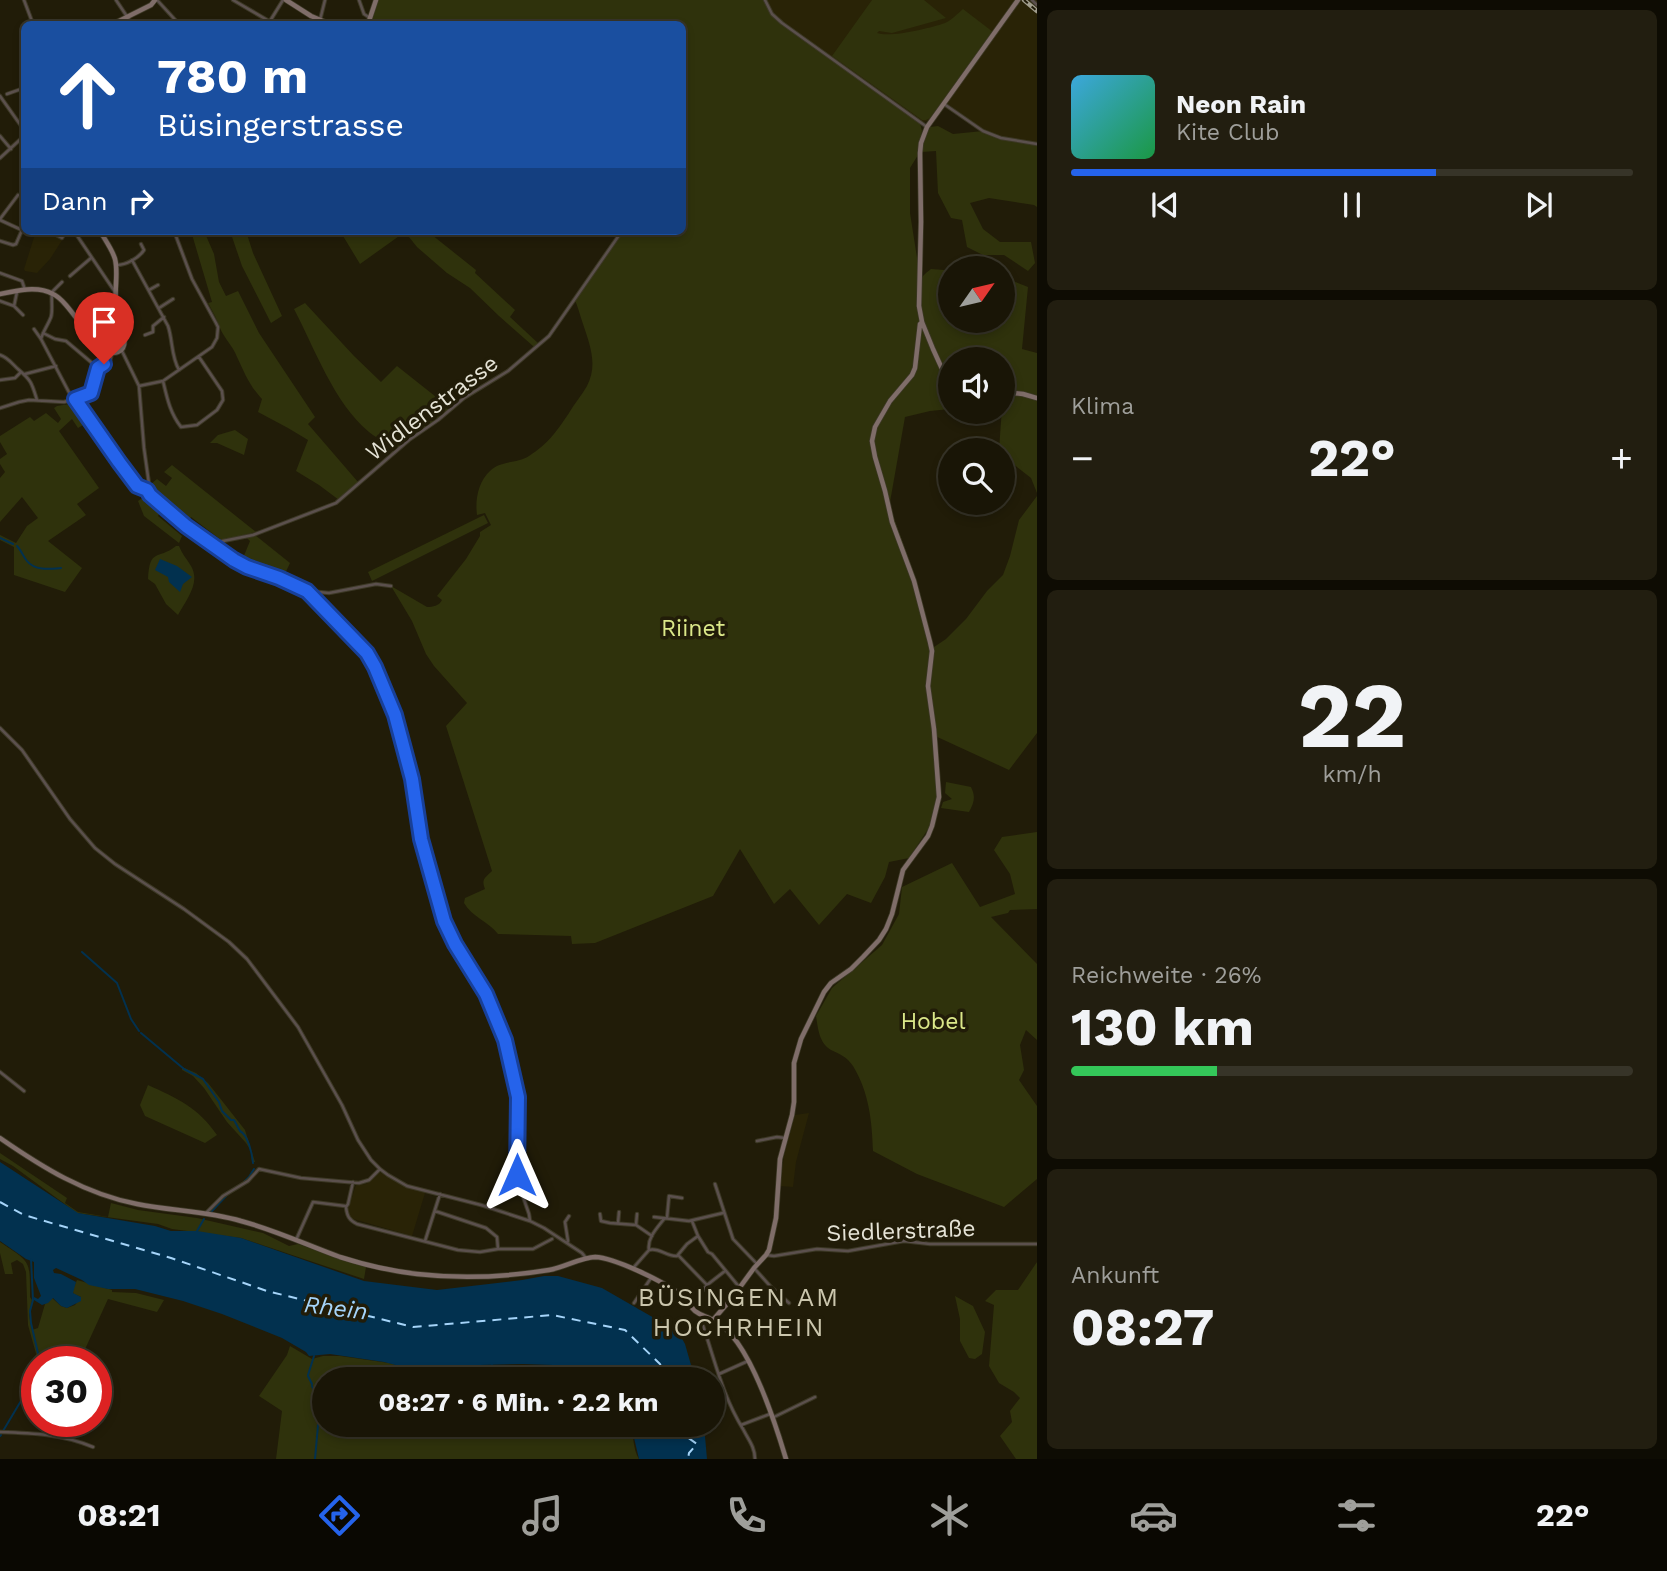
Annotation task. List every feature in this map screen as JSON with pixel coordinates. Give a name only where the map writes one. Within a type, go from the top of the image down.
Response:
[{"type":"street","points":[[24,0],[32,21]]},
{"type":"street","points":[[116,0],[129,21]]},
{"type":"street","points":[[119,21],[156,0],[176,21]]},
{"type":"street","points":[[233,0],[267,21]]},
{"type":"street","points":[[270,21],[284,0],[320,20],[325,0]]},
{"type":"street","points":[[359,0],[369,21]]},
{"type":"street","points":[[369,21],[376,0]]},
{"type":"street","points":[[765,0],[772,14],[782,23],[928,127]]},
{"type":"street","points":[[713,1320],[766,1255],[773,1238],[780,1159],[792,1115],[794,1063],[801,1039],[824,992],[873,947],[886,929],[903,870],[928,836],[939,797],[928,686],[932,651],[911,574],[892,522],[872,441],[875,427],[890,401],[915,368],[921,323],[918,297],[921,142],[928,127],[1018,0]]},
{"type":"street","points":[[1032,0],[1037,5]]},
{"type":"street","points":[[8,94],[21,89]]},
{"type":"street","points":[[0,96],[21,126]]},
{"type":"street","points":[[944,104],[983,131],[1001,138],[1037,144]]},
{"type":"street","points":[[0,136],[11,149]]},
{"type":"street","points":[[0,158],[21,139]]},
{"type":"street","points":[[18,195],[0,219],[21,229]]},
{"type":"street","points":[[0,241],[13,245],[22,235]]},
{"type":"street","points":[[77,235],[115,292]]},
{"type":"street","points":[[102,235],[112,251],[116,265],[115,292],[125,340],[122,350],[139,386],[149,484],[147,490]]},
{"type":"street","points":[[139,386],[163,381],[212,347],[217,338],[218,327],[192,279],[176,235]]},
{"type":"street","name":"Widlenstrasse","points":[[212,543],[253,535],[337,503],[405,443],[464,398],[508,371],[544,341],[619,235]]},
{"type":"street","points":[[116,265],[141,255],[144,250],[141,244]]},
{"type":"street","points":[[70,276],[91,258]]},
{"type":"street","points":[[132,260],[170,331],[174,360],[179,370]]},
{"type":"street","points":[[0,273],[22,281],[25,290]]},
{"type":"street","points":[[41,339],[52,315],[52,293],[62,282]]},
{"type":"street","points":[[149,290],[158,285]]},
{"type":"street","points":[[0,294],[40,289],[52,293],[67,305],[93,341],[112,354]]},
{"type":"street","points":[[14,306],[17,291]]},
{"type":"street","points":[[159,308],[173,299]]},
{"type":"street","points":[[0,301],[14,306],[23,315]]},
{"type":"street","points":[[145,335],[153,332],[153,326],[164,317]]},
{"type":"street","points":[[921,323],[938,361]]},
{"type":"street","points":[[34,329],[74,399],[137,486],[147,490],[186,526],[247,567],[307,591],[329,593],[376,584],[391,586]]},
{"type":"street","points":[[43,333],[55,339],[66,340],[98,368]]},
{"type":"street","points":[[112,354],[122,350]]},
{"type":"street","points":[[0,408],[37,400],[59,403],[91,393],[98,368],[110,361],[112,354]]},
{"type":"street","points":[[0,355],[5,356],[23,373],[32,384],[37,400]]},
{"type":"street","points":[[163,381],[174,418],[181,427],[197,425],[217,410],[223,400],[222,391],[199,357]]},
{"type":"street","points":[[0,380],[55,366]]},
{"type":"street","points":[[1015,393],[1037,398]]},
{"type":"street","points":[[307,591],[367,653],[395,715],[412,779],[421,839],[439,906],[455,944],[486,994],[505,1040],[518,1097],[518,1182],[530,1221]]},
{"type":"street","points":[[0,728],[22,750],[70,819],[95,848],[203,923],[247,958],[298,1027],[365,1151],[380,1169],[407,1186],[530,1221],[586,1258]]},
{"type":"street","points":[[0,1072],[24,1091]]},
{"type":"street","points":[[0,1138],[54,1173],[101,1195],[145,1206],[239,1220],[368,1265],[442,1276],[481,1276],[536,1272],[593,1257],[632,1269],[676,1292],[695,1311],[713,1320],[733,1337],[748,1361],[786,1459]]},
{"type":"street","points":[[757,1141],[785,1138]]},
{"type":"street","points":[[206,1214],[223,1196],[248,1181],[259,1169],[296,1177],[364,1182],[380,1169]]},
{"type":"street","points":[[354,1182],[346,1206],[351,1221],[458,1250],[480,1252],[533,1249],[552,1240]]},
{"type":"street","points":[[715,1184],[733,1239],[771,1287],[789,1303]]},
{"type":"street","points":[[425,1241],[440,1194]]},
{"type":"street","points":[[649,1250],[652,1236],[665,1219],[669,1196],[682,1198]]},
{"type":"street","points":[[296,1240],[313,1202],[346,1206]]},
{"type":"street","points":[[435,1210],[486,1228],[497,1237],[498,1249]]},
{"type":"street","points":[[618,1223],[619,1212]]},
{"type":"street","points":[[654,1217],[692,1221],[723,1213]]},
{"type":"street","points":[[600,1214],[601,1221],[636,1225],[652,1236]]},
{"type":"street","points":[[636,1225],[637,1214]]},
{"type":"street","points":[[566,1243],[565,1222],[569,1216]]},
{"type":"street","points":[[692,1221],[708,1252],[740,1288]]},
{"type":"street","points":[[632,1269],[649,1250],[654,1249],[674,1257],[698,1236]]},
{"type":"street","name":"Siedlerstraße","points":[[766,1255],[817,1249],[860,1250],[904,1241],[930,1244],[1037,1244]]},
{"type":"street","points":[[678,1255],[707,1286]]},
{"type":"street","points":[[700,1294],[725,1271]]},
{"type":"street","points":[[634,1303],[651,1278]]},
{"type":"street","points":[[703,1315],[702,1322],[716,1367]]},
{"type":"street","points":[[725,1372],[748,1361]]},
{"type":"street","points":[[725,1391],[753,1448],[755,1459]]},
{"type":"street","points":[[740,1426],[815,1397]]},
{"type":"street","points":[[0,1432],[47,1434],[93,1447]]},
{"type":"shaded area","points":[[765,0],[1037,0],[1037,144],[1001,138],[983,131],[945,102],[929,121],[922,122],[772,14]]},
{"type":"shaded area","points":[[35,235],[65,235],[37,273],[24,269]]},
{"type":"shaded area","points":[[809,1113],[796,1162],[793,1187],[780,1186],[784,1156],[795,1115]]},
{"type":"shaded area","points":[[380,1172],[425,1193],[412,1236],[350,1218],[348,1209],[356,1185],[366,1184]]},
{"type":"green space","name":"Riinet","points":[[378,0],[765,0],[772,14],[920,123],[922,131],[918,155],[910,168],[910,213],[918,264],[919,317],[938,360],[938,410],[905,417],[890,502],[892,513],[916,579],[934,647],[966,619],[1003,575],[1019,520],[1037,496],[1037,733],[1009,770],[933,735],[939,797],[932,823],[909,858],[889,862],[885,877],[871,903],[847,894],[819,925],[790,889],[774,904],[740,849],[713,896],[595,943],[572,944],[571,936],[498,934],[464,903],[465,898],[485,889],[484,881],[492,871],[446,726],[467,703],[426,654],[412,621],[391,586],[427,607],[441,602],[437,596],[466,559],[480,532],[491,525],[485,513],[477,515],[478,492],[486,475],[494,468],[529,456],[542,446],[556,432],[587,386],[592,370],[592,355],[574,298],[619,235],[686,235],[686,21],[372,21]]},
{"type":"green space","points":[[872,0],[924,0],[946,18],[892,33],[877,33],[883,34],[901,33],[939,25],[963,9],[993,32],[926,120],[922,120],[832,56]]},
{"type":"green space","points":[[938,126],[953,134],[983,131],[1001,138],[1037,144],[1037,207],[989,198],[970,203],[983,229],[1000,242],[1031,242],[1035,263],[1028,271],[1015,262],[1015,256],[983,255],[967,247],[962,220],[951,218],[938,193],[936,151],[921,152],[930,127]]},
{"type":"green space","points":[[192,235],[206,235],[214,254],[219,282],[226,296],[238,291],[259,333],[315,417],[308,424],[358,482],[339,500],[296,471],[308,440],[258,412],[262,399],[222,332],[208,303],[212,302]]},
{"type":"green space","points":[[231,235],[247,235],[282,316],[271,323],[242,266]]},
{"type":"green space","points":[[342,235],[401,235],[360,264]]},
{"type":"green space","points":[[432,235],[476,270],[475,273],[515,310],[510,317],[539,344],[533,346],[470,288],[447,273],[417,247],[409,237]]},
{"type":"green space","points":[[931,269],[938,270],[938,333],[1015,333],[1015,282],[1028,287],[1022,349],[1037,353],[1037,397],[1015,392],[1015,347],[938,347],[938,356],[920,302],[920,281]]},
{"type":"green space","points":[[305,303],[381,382],[397,366],[450,408],[398,448],[372,434],[345,406],[326,375],[294,309]]},
{"type":"green space","points":[[1015,395],[1037,400],[1037,493],[1031,478],[1015,465],[1015,438],[1000,438],[1001,424],[1015,424]]},
{"type":"green space","points":[[75,403],[88,422],[78,428],[72,419],[59,431],[99,488],[77,504],[86,515],[48,541],[82,568],[65,592],[14,575],[14,547],[0,540],[0,535],[16,543],[27,526],[38,518],[22,497],[0,522],[0,478],[5,472],[0,459],[7,454],[0,442],[0,436],[30,417],[34,421],[46,413],[58,423],[61,419],[54,408]]},
{"type":"green space","points":[[235,430],[248,439],[244,455],[217,443],[210,443],[218,435]]},
{"type":"green space","points":[[172,465],[256,532],[221,540],[191,517],[187,525],[149,491],[151,484],[157,479],[166,486],[172,478],[164,472]]},
{"type":"green space","points":[[144,497],[161,510],[158,516],[182,536],[179,543],[144,516],[138,501]]},
{"type":"green space","points":[[484,515],[488,523],[372,581],[368,572]]},
{"type":"green space","points":[[255,535],[290,563],[283,578],[241,563],[250,541],[247,538]]},
{"type":"green space","points":[[179,546],[194,572],[191,591],[178,615],[166,604],[155,584],[148,579],[153,558]]},
{"type":"green space","points":[[946,782],[971,787],[974,800],[969,812],[941,808],[943,802],[952,799],[945,793]]},
{"type":"green space","name":"Hobel","points":[[1037,832],[1037,909],[1010,910],[1008,913],[991,917],[1037,964],[1037,1040],[1026,1030],[1020,1045],[1024,1070],[1019,1080],[1037,1106],[1037,1179],[1004,1207],[917,1174],[873,1151],[863,1086],[851,1063],[824,1043],[816,1016],[832,988],[882,945],[899,914],[902,887],[952,863],[980,907],[1015,894],[1010,874],[994,850],[1002,837]]},
{"type":"green space","points":[[182,1067],[196,1073],[208,1083],[245,1130],[255,1162],[252,1162],[251,1151],[246,1143],[227,1122],[204,1088],[193,1076],[182,1070]]},
{"type":"green space","points":[[148,1085],[178,1099],[195,1111],[217,1135],[205,1143],[145,1116],[140,1105]]},
{"type":"green space","points":[[0,1153],[67,1198],[65,1203],[78,1212],[108,1217],[111,1203],[263,1233],[289,1246],[298,1244],[366,1267],[364,1279],[241,1238],[77,1213],[0,1159]]},
{"type":"green space","points":[[0,1242],[27,1263],[32,1300],[29,1315],[32,1330],[38,1328],[45,1304],[52,1298],[67,1308],[75,1305],[81,1297],[72,1291],[77,1280],[112,1292],[136,1293],[164,1300],[157,1312],[108,1299],[86,1346],[34,1346],[28,1325],[26,1272],[23,1264],[17,1260],[11,1263],[13,1274],[5,1274]]},
{"type":"green space","points":[[1037,1262],[1037,1459],[1016,1459],[1000,1436],[1012,1422],[1010,1411],[1020,1398],[999,1383],[989,1366],[994,1305],[985,1301],[996,1290],[1018,1290]]},
{"type":"green space","points":[[955,1296],[973,1306],[985,1332],[982,1354],[975,1359],[969,1358],[960,1341],[960,1319]]},
{"type":"green space","points":[[290,1346],[312,1359],[340,1356],[405,1367],[312,1367],[312,1437],[633,1437],[639,1459],[276,1459],[282,1411],[259,1396],[287,1355]]},
{"type":"green space","points":[[492,1365],[533,1367],[468,1367]]},
{"type":"water","points":[[160,559],[177,566],[192,577],[183,584],[180,592],[169,582],[168,577],[155,570]]},
{"type":"water","name":"Rhein","points":[[0,1162],[78,1213],[171,1231],[197,1231],[241,1238],[364,1281],[437,1290],[558,1276],[602,1288],[680,1335],[692,1367],[523,1364],[403,1367],[330,1354],[309,1356],[282,1338],[222,1314],[135,1289],[108,1289],[89,1285],[56,1268],[54,1273],[76,1282],[73,1293],[81,1297],[81,1301],[67,1308],[53,1298],[42,1305],[34,1300],[34,1297],[38,1299],[41,1296],[34,1278],[34,1262],[0,1241]]},
{"type":"water","points":[[634,1437],[705,1437],[707,1459],[639,1459]]},
{"type":"waterway","points":[[0,538],[13,544]]},
{"type":"waterway","points":[[17,546],[30,564],[43,569],[61,568]]},
{"type":"waterway","points":[[82,952],[117,983],[131,1019],[139,1031]]},
{"type":"waterway","points":[[141,1033],[184,1069],[203,1079],[222,1111],[234,1120],[245,1136],[253,1163]]},
{"type":"waterway","points":[[244,1182],[254,1169]]},
{"type":"waterway","points":[[211,1212],[227,1195]]},
{"type":"waterway","points":[[197,1231],[204,1219]]},
{"type":"waterway","points":[[31,1259],[33,1300],[30,1311],[36,1346]]},
{"type":"waterway","points":[[308,1375],[314,1356]]},
{"type":"waterway","points":[[308,1376],[312,1384]]},
{"type":"waterway","points":[[3,1431],[21,1401]]},
{"type":"waterway","points":[[315,1459],[317,1437]]},
{"type":"ferry route","points":[[0,1202],[24,1215],[171,1258],[267,1291],[413,1327],[552,1315],[625,1330],[661,1367]]},
{"type":"ferry route","points":[[687,1437],[697,1444],[689,1453],[688,1459]]},
{"type":"railway","points":[[1024,0],[1037,11]]},
{"type":"district","name":"BÜSINGEN AM HOCHRHEIN","points":[[739,1312]]},
{"type":"route","points":[[104,364],[98,368],[91,393],[75,399],[137,486],[147,490],[186,526],[234,560],[307,591],[367,653],[375,667],[395,715],[412,779],[421,839],[444,921],[486,994],[505,1040],[518,1097],[517,1175]]}]
